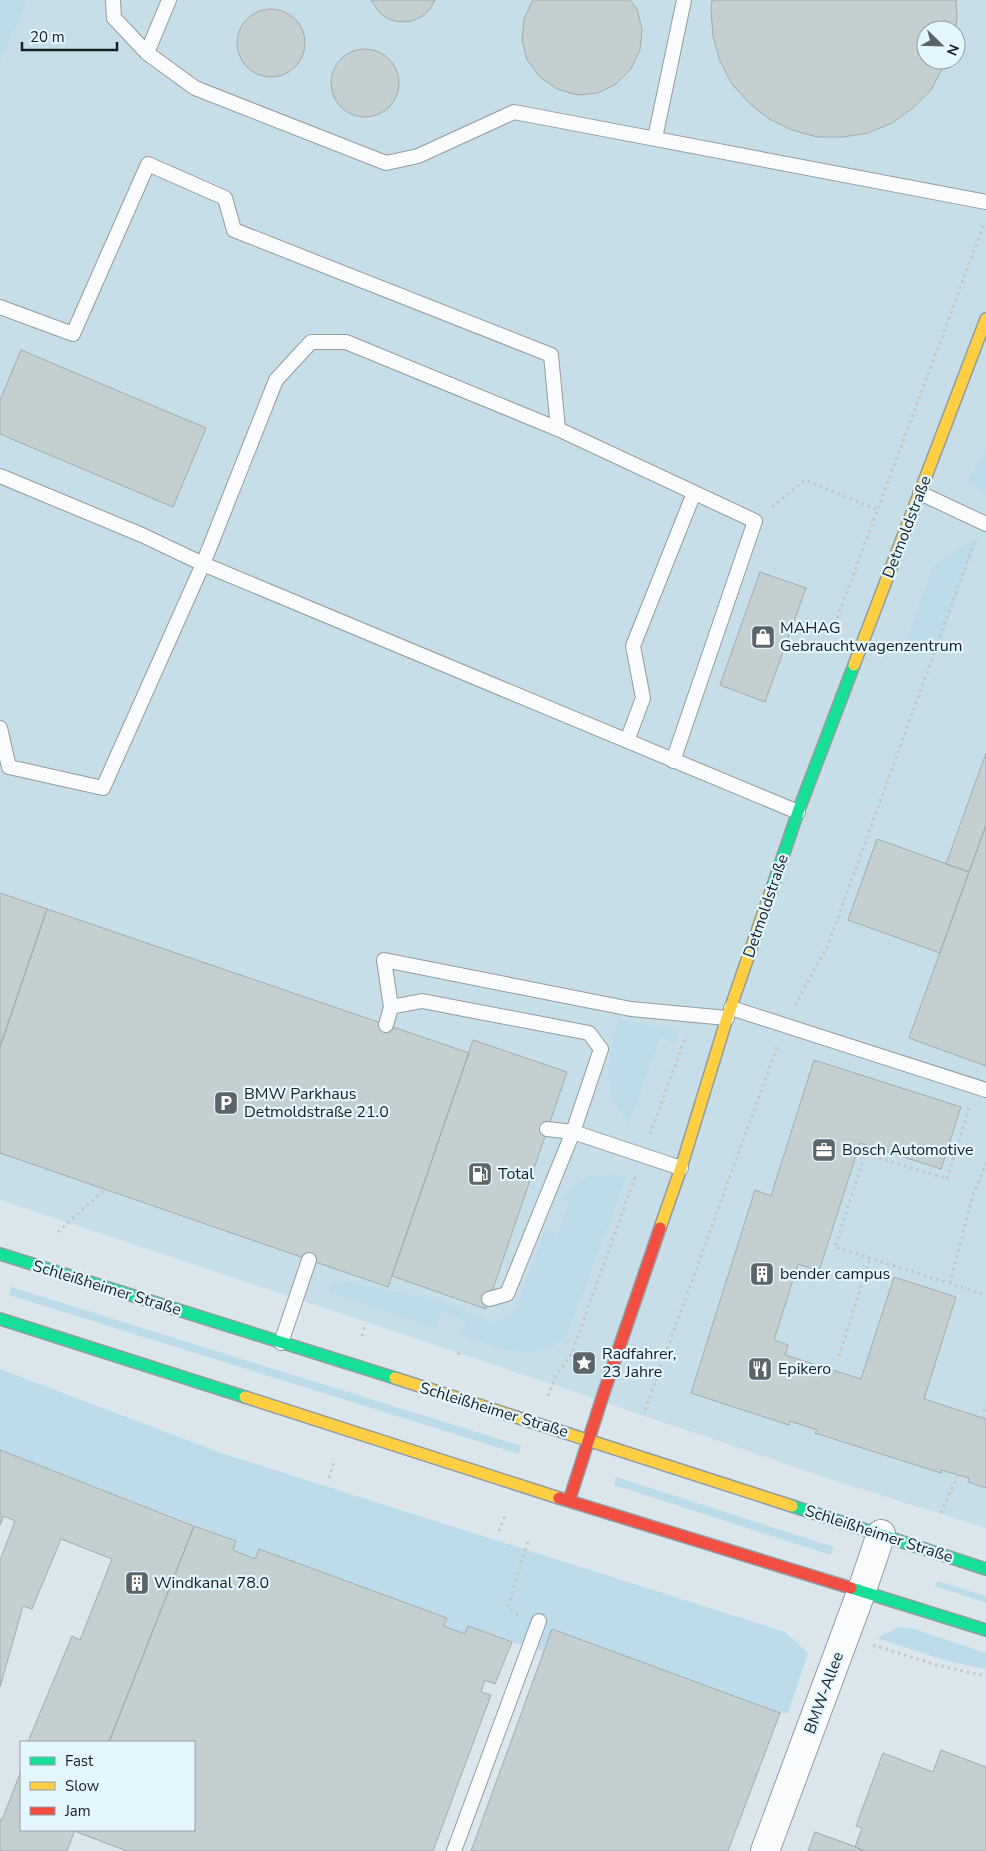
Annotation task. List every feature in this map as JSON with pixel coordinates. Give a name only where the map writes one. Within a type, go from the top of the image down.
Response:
[{"type":"main road","name":"Detmoldstraße","points":[[569,1502],[682,1168],[729,1013],[798,812],[986,319]]},
{"type":"main road","name":"Schleißheimer Straße","points":[[0,1254],[589,1440],[986,1569]]},
{"type":"main road","points":[[0,1318],[569,1502],[862,1590],[986,1630]]},
{"type":"street","name":"BMW-Allee","points":[[765,1851],[862,1590],[880,1534]]},
{"type":"lane","points":[[113,0],[114,18],[147,52],[196,88],[386,163],[418,156],[514,112],[986,202]]},
{"type":"lane","points":[[147,52],[169,0]]},
{"type":"lane","points":[[655,138],[684,0]]},
{"type":"lane","points":[[0,307],[73,334],[148,164],[225,198],[234,230],[551,355],[558,429]]},
{"type":"lane","points":[[0,728],[9,767],[103,788],[203,564],[276,380],[311,342],[346,342],[558,429],[755,521],[673,761]]},
{"type":"lane","points":[[0,476],[142,535],[203,564],[798,812]]},
{"type":"lane","points":[[627,741],[643,698],[633,646],[694,493]]},
{"type":"lane","points":[[920,493],[984,523]]},
{"type":"lane","points":[[386,1025],[391,1007],[384,960],[631,1009],[729,1013],[784,1025],[981,1088]]},
{"type":"lane","points":[[391,1007],[422,1001],[589,1032],[601,1049],[573,1132],[507,1294],[489,1299]]},
{"type":"lane","points":[[547,1129],[573,1132],[682,1168]]},
{"type":"lane","points":[[281,1343],[308,1260]]},
{"type":"lane","points":[[454,1851],[539,1621]]},
{"type":"path","points":[[877,509],[986,219]]},
{"type":"path","points":[[755,521],[805,480],[908,522]]},
{"type":"path","points":[[645,1410],[784,1025],[828,946],[984,523]]},
{"type":"path","points":[[981,1088],[946,1179],[865,1154],[835,1247],[986,1295]]},
{"type":"path","points":[[950,1283],[973,1194],[986,1164]]},
{"type":"path","points":[[58,1232],[105,1190]]},
{"type":"path","points":[[839,1356],[870,1258]]},
{"type":"path","points":[[362,1336],[365,1324]]},
{"type":"path","points":[[458,1355],[460,1350]]},
{"type":"path","points":[[982,1418],[986,1405]]},
{"type":"path","points":[[329,1478],[335,1459]]},
{"type":"path","points":[[942,1513],[958,1475]]},
{"type":"path","points":[[528,1540],[508,1607],[513,1612],[539,1621]]},
{"type":"path","points":[[844,1636],[937,1665],[986,1676]]},
{"type":"shaded area","points":[[0,0],[27,0],[0,63]]},
{"type":"shaded area","points":[[27,0],[986,0],[986,1528],[830,1479],[0,1200],[0,63]]},
{"type":"shaded area","points":[[986,451],[986,491],[966,482]]},
{"type":"shaded area","points":[[978,537],[938,650],[919,648],[907,639],[933,566]]},
{"type":"shaded area","points":[[619,1018],[678,1032],[675,1043],[660,1037],[629,1123],[619,1110],[609,1085],[609,1060]]},
{"type":"shaded area","points":[[611,1174],[626,1177],[567,1335],[551,1347],[541,1351],[530,1352],[506,1349],[461,1335],[466,1321],[442,1311],[436,1328],[329,1292],[334,1280],[431,1298],[493,1322],[509,1317],[517,1307],[545,1230],[558,1235],[569,1203],[562,1199],[573,1187],[583,1180]]},
{"type":"shaded area","points":[[11,1287],[521,1446],[519,1454],[9,1295]]},
{"type":"shaded area","points":[[0,1369],[221,1453],[785,1632],[808,1653],[788,1713],[780,1713],[552,1629],[544,1651],[512,1642],[469,1626],[465,1634],[443,1626],[446,1618],[260,1549],[255,1559],[233,1550],[236,1541],[0,1450]]},
{"type":"shaded area","points":[[616,1477],[834,1547],[831,1555],[614,1485]]},
{"type":"shaded area","points":[[937,1581],[986,1596],[986,1603],[935,1586]]},
{"type":"shaded area","points":[[898,1627],[911,1628],[986,1653],[986,1669],[948,1661],[877,1638]]},
{"type":"building","points":[[371,0],[435,0],[431,8],[423,16],[412,21],[400,22],[388,19],[379,12]]},
{"type":"building","points":[[533,0],[630,0],[637,9],[642,29],[640,50],[631,69],[616,84],[598,93],[577,95],[557,89],[540,77],[527,60],[522,40],[524,19]]},
{"type":"building","points":[[712,0],[956,0],[957,18],[957,20],[916,20],[916,70],[942,70],[931,90],[913,108],[892,123],[868,133],[843,137],[817,137],[792,130],[769,119],[749,103],[732,84],[720,61],[713,36]]},
{"type":"building","points":[[278,9],[290,15],[299,24],[305,36],[303,56],[295,67],[278,77],[264,77],[247,67],[239,56],[237,36],[247,19],[258,11]]},
{"type":"building","points":[[358,49],[372,49],[384,54],[394,64],[399,76],[399,90],[394,102],[384,112],[372,117],[358,117],[346,112],[336,102],[331,90],[331,76],[336,64],[346,54]]},
{"type":"building","points":[[21,350],[206,428],[173,507],[0,434],[0,400]]},
{"type":"building","name":"MAHAG Gebrauchtwagenzentrum","points":[[760,572],[806,588],[765,702],[720,685]]},
{"type":"building","points":[[986,753],[986,825],[969,872],[946,864]]},
{"type":"building","points":[[986,825],[986,1066],[909,1038]]},
{"type":"building","points":[[877,839],[969,872],[940,953],[848,920]]},
{"type":"building","points":[[0,893],[47,909],[0,1046]]},
{"type":"building","name":"BMW Parkhaus Detmoldstraße 21.0","points":[[47,909],[469,1053],[388,1287],[0,1153],[0,1048]]},
{"type":"building","points":[[473,1040],[567,1072],[486,1309],[392,1276]]},
{"type":"building","name":"bender campus","points":[[814,1060],[961,1107],[941,1169],[860,1143],[819,1271],[798,1264],[774,1340],[788,1345],[785,1355],[861,1379],[894,1277],[956,1297],[924,1399],[986,1419],[986,1488],[968,1482],[969,1478],[941,1470],[941,1473],[815,1433],[817,1430],[790,1421],[789,1425],[691,1393],[755,1190],[771,1196]]},
{"type":"building","name":"Windkanal 78.0","points":[[0,1450],[194,1526],[109,1741],[28,1741],[72,1636],[80,1640],[112,1559],[61,1539],[32,1609],[23,1606],[0,1687],[0,1560],[15,1521],[4,1516],[0,1525]]},
{"type":"building","points":[[194,1526],[236,1541],[233,1550],[255,1559],[259,1549],[447,1618],[443,1626],[465,1634],[468,1626],[512,1642],[495,1684],[485,1680],[481,1692],[491,1695],[433,1851],[127,1851],[74,1831],[195,1831],[195,1741],[109,1741]]},
{"type":"building","points":[[552,1629],[780,1713],[728,1851],[471,1851]]},
{"type":"building","points":[[941,1750],[986,1767],[986,1851],[865,1851],[855,1847],[862,1828],[856,1826],[883,1753],[933,1772]]},
{"type":"building","points":[[20,1774],[20,1831],[75,1831],[67,1851],[0,1851],[0,1819],[2,1820]]},
{"type":"building","points":[[815,1832],[848,1844],[865,1851],[808,1851]]},
{"type":"traffic: fast","points":[[772,888],[798,812],[854,665]]},
{"type":"traffic: fast","points":[[0,1254],[395,1378]]},
{"type":"traffic: fast","points":[[0,1319],[245,1397]]},
{"type":"traffic: fast","points":[[792,1506],[986,1569]]},
{"type":"traffic: fast","points":[[851,1588],[986,1630]]},
{"type":"traffic: slow","points":[[854,665],[986,319]]},
{"type":"traffic: slow","points":[[660,1228],[681,1168],[727,1018],[772,888]]},
{"type":"traffic: slow","points":[[395,1378],[792,1506]]},
{"type":"traffic: slow","points":[[245,1397],[559,1498]]},
{"type":"traffic: jam","points":[[569,1501],[660,1228]]},
{"type":"traffic: jam","points":[[559,1498],[851,1588]]},
{"type":"place","name":"MAHAG Gebrauchtwagenzentrum","points":[[763,637]]},
{"type":"place","name":"BMW Parkhaus Detmoldstraße 21.0","points":[[226,1103]]},
{"type":"place","name":"Bosch Automotive","points":[[824,1150]]},
{"type":"place","name":"Total","points":[[480,1174]]},
{"type":"place","name":"bender campus","points":[[762,1274]]},
{"type":"place","name":"Radfahrer, 23 Jahre","points":[[584,1363]]},
{"type":"place","name":"Epikero","points":[[760,1369]]},
{"type":"place","name":"Windkanal 78.0","points":[[137,1583]]}]
